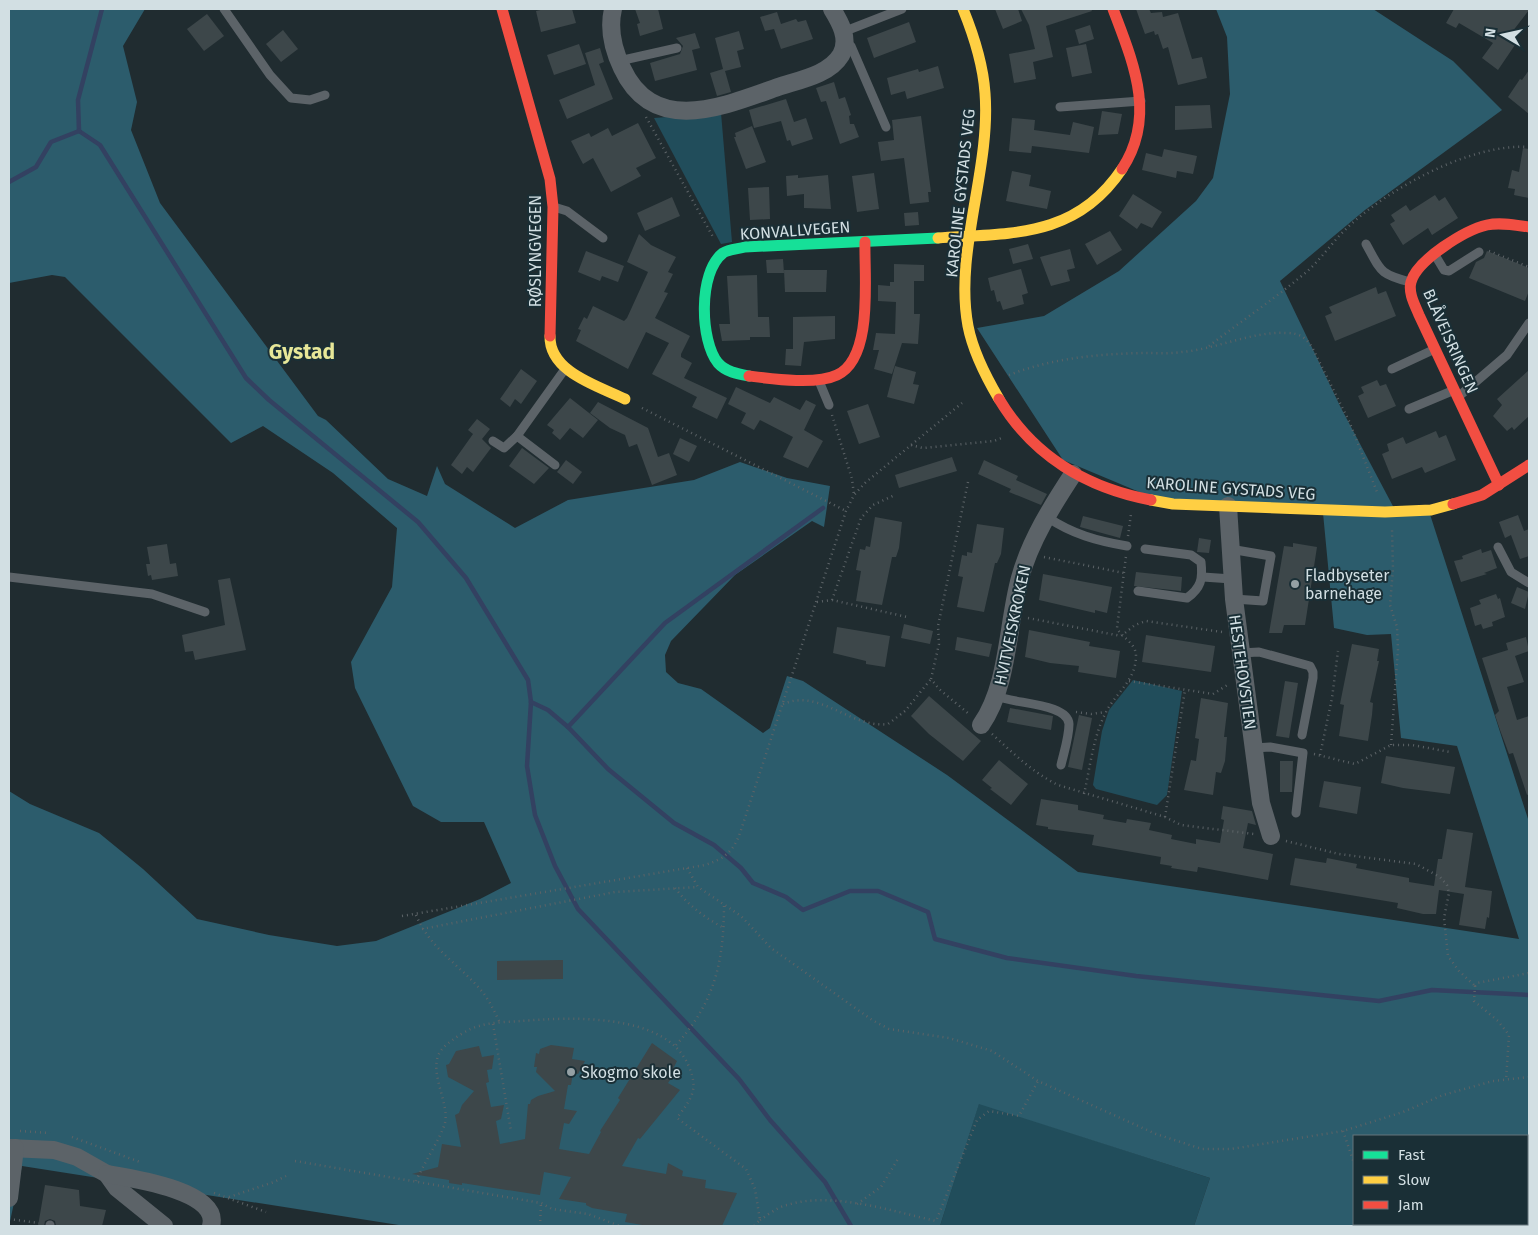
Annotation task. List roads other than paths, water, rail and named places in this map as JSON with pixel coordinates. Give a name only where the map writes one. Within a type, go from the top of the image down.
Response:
[{"type":"street","name":"RØSLYNGVEGEN","points":[[502,9],[550,180],[554,207],[550,341],[555,358],[565,369]]},
{"type":"street","points":[[613,9],[612,40],[619,61],[638,94],[665,108],[680,111],[721,107],[828,68],[842,53],[844,38],[839,20],[832,9]]},
{"type":"street","name":"KAROLINE GYSTADS VEG","points":[[963,9],[978,44],[985,81],[987,110],[985,143],[966,270],[968,324],[982,369],[1015,424],[1044,453],[1073,474],[1120,495],[1146,500],[1173,504],[1385,512],[1440,508],[1474,498],[1499,485],[1529,465]]},
{"type":"street","name":"KONVALLVEGEN","points":[[865,242],[862,336],[858,352],[851,366],[835,376],[819,381],[744,375],[727,370],[716,361],[709,348],[706,332],[706,282],[712,265],[722,253],[745,247],[971,235],[1047,227],[1063,221],[1090,205],[1103,194],[1132,149],[1141,116],[1141,101],[1132,61],[1113,9]]},
{"type":"street","name":"BLÅVEISRINGEN","points":[[1499,485],[1435,349],[1411,294],[1410,282],[1415,272],[1434,255],[1474,229],[1486,225],[1529,227]]},
{"type":"street","points":[[565,369],[625,399]]},
{"type":"street","name":"HVITVEISKROKEN","points":[[982,725],[992,709],[997,696],[1011,616],[1027,554],[1073,474]]},
{"type":"street","name":"HESTEHOVSTIEN","points":[[1228,506],[1232,579],[1238,631],[1261,803],[1271,836]]},
{"type":"street","points":[[9,1198],[12,1148],[68,1153],[107,1174],[150,1181],[200,1200],[207,1206],[211,1214],[211,1226]]},
{"type":"street","points":[[107,1174],[117,1188],[164,1226]]},
{"type":"lane","points":[[224,9],[270,75],[290,98],[310,100],[325,95]]},
{"type":"lane","points":[[886,127],[851,46],[844,38],[902,9]]},
{"type":"lane","points":[[619,61],[677,48]]},
{"type":"lane","points":[[1060,107],[1141,101]]},
{"type":"lane","points":[[554,207],[567,211],[603,238]]},
{"type":"lane","points":[[1366,244],[1380,270],[1387,276],[1410,282]]},
{"type":"lane","points":[[1434,255],[1444,270],[1449,271],[1479,252]]},
{"type":"lane","points":[[1409,409],[1457,393],[1507,355],[1529,323]]},
{"type":"lane","points":[[1392,369],[1435,349]]},
{"type":"lane","points":[[493,441],[504,448],[517,436],[565,369]]},
{"type":"lane","points":[[819,381],[829,405]]},
{"type":"lane","points":[[517,436],[556,465]]},
{"type":"lane","points":[[1047,517],[1065,529],[1079,535],[1127,546]]},
{"type":"lane","points":[[1498,547],[1512,572],[1529,583]]},
{"type":"lane","points":[[1138,591],[1187,598],[1197,590],[1202,577],[1201,562],[1191,555],[1145,549]]},
{"type":"lane","points":[[1230,549],[1272,556],[1263,601],[1234,598]]},
{"type":"lane","points":[[9,577],[152,594],[206,612]]},
{"type":"lane","points":[[1202,577],[1232,579]]},
{"type":"lane","points":[[1241,653],[1259,652],[1310,666],[1313,678],[1302,735]]},
{"type":"lane","points":[[997,696],[1007,701],[1055,708],[1067,717],[1069,724],[1061,766]]},
{"type":"lane","points":[[1254,748],[1270,747],[1303,753],[1296,813]]},
{"type":"waterway","points":[[79,131],[78,100],[102,9]]},
{"type":"waterway","points":[[79,131],[100,145],[246,378],[269,400],[418,522],[466,578],[528,680],[531,702],[527,766],[535,815],[555,866],[578,909],[739,1079],[770,1120],[825,1182],[851,1226]]},
{"type":"waterway","points":[[9,182],[36,167],[51,142],[79,131]]},
{"type":"waterway","points":[[568,727],[665,623],[823,508]]},
{"type":"waterway","points":[[531,702],[548,710],[568,727],[608,769],[674,823],[714,845],[741,868],[753,883],[786,897],[803,910],[850,891],[878,891],[928,912],[935,939],[1007,958],[1136,976],[1379,1001],[1432,990],[1529,995]]},
{"type":"place","name":"Fladbyseter barnehage","points":[[1295,584]]},
{"type":"place","name":"Skogmo skole","points":[[571,1072]]},
{"type":"district","name":"Gystad","points":[[302,352]]}]
